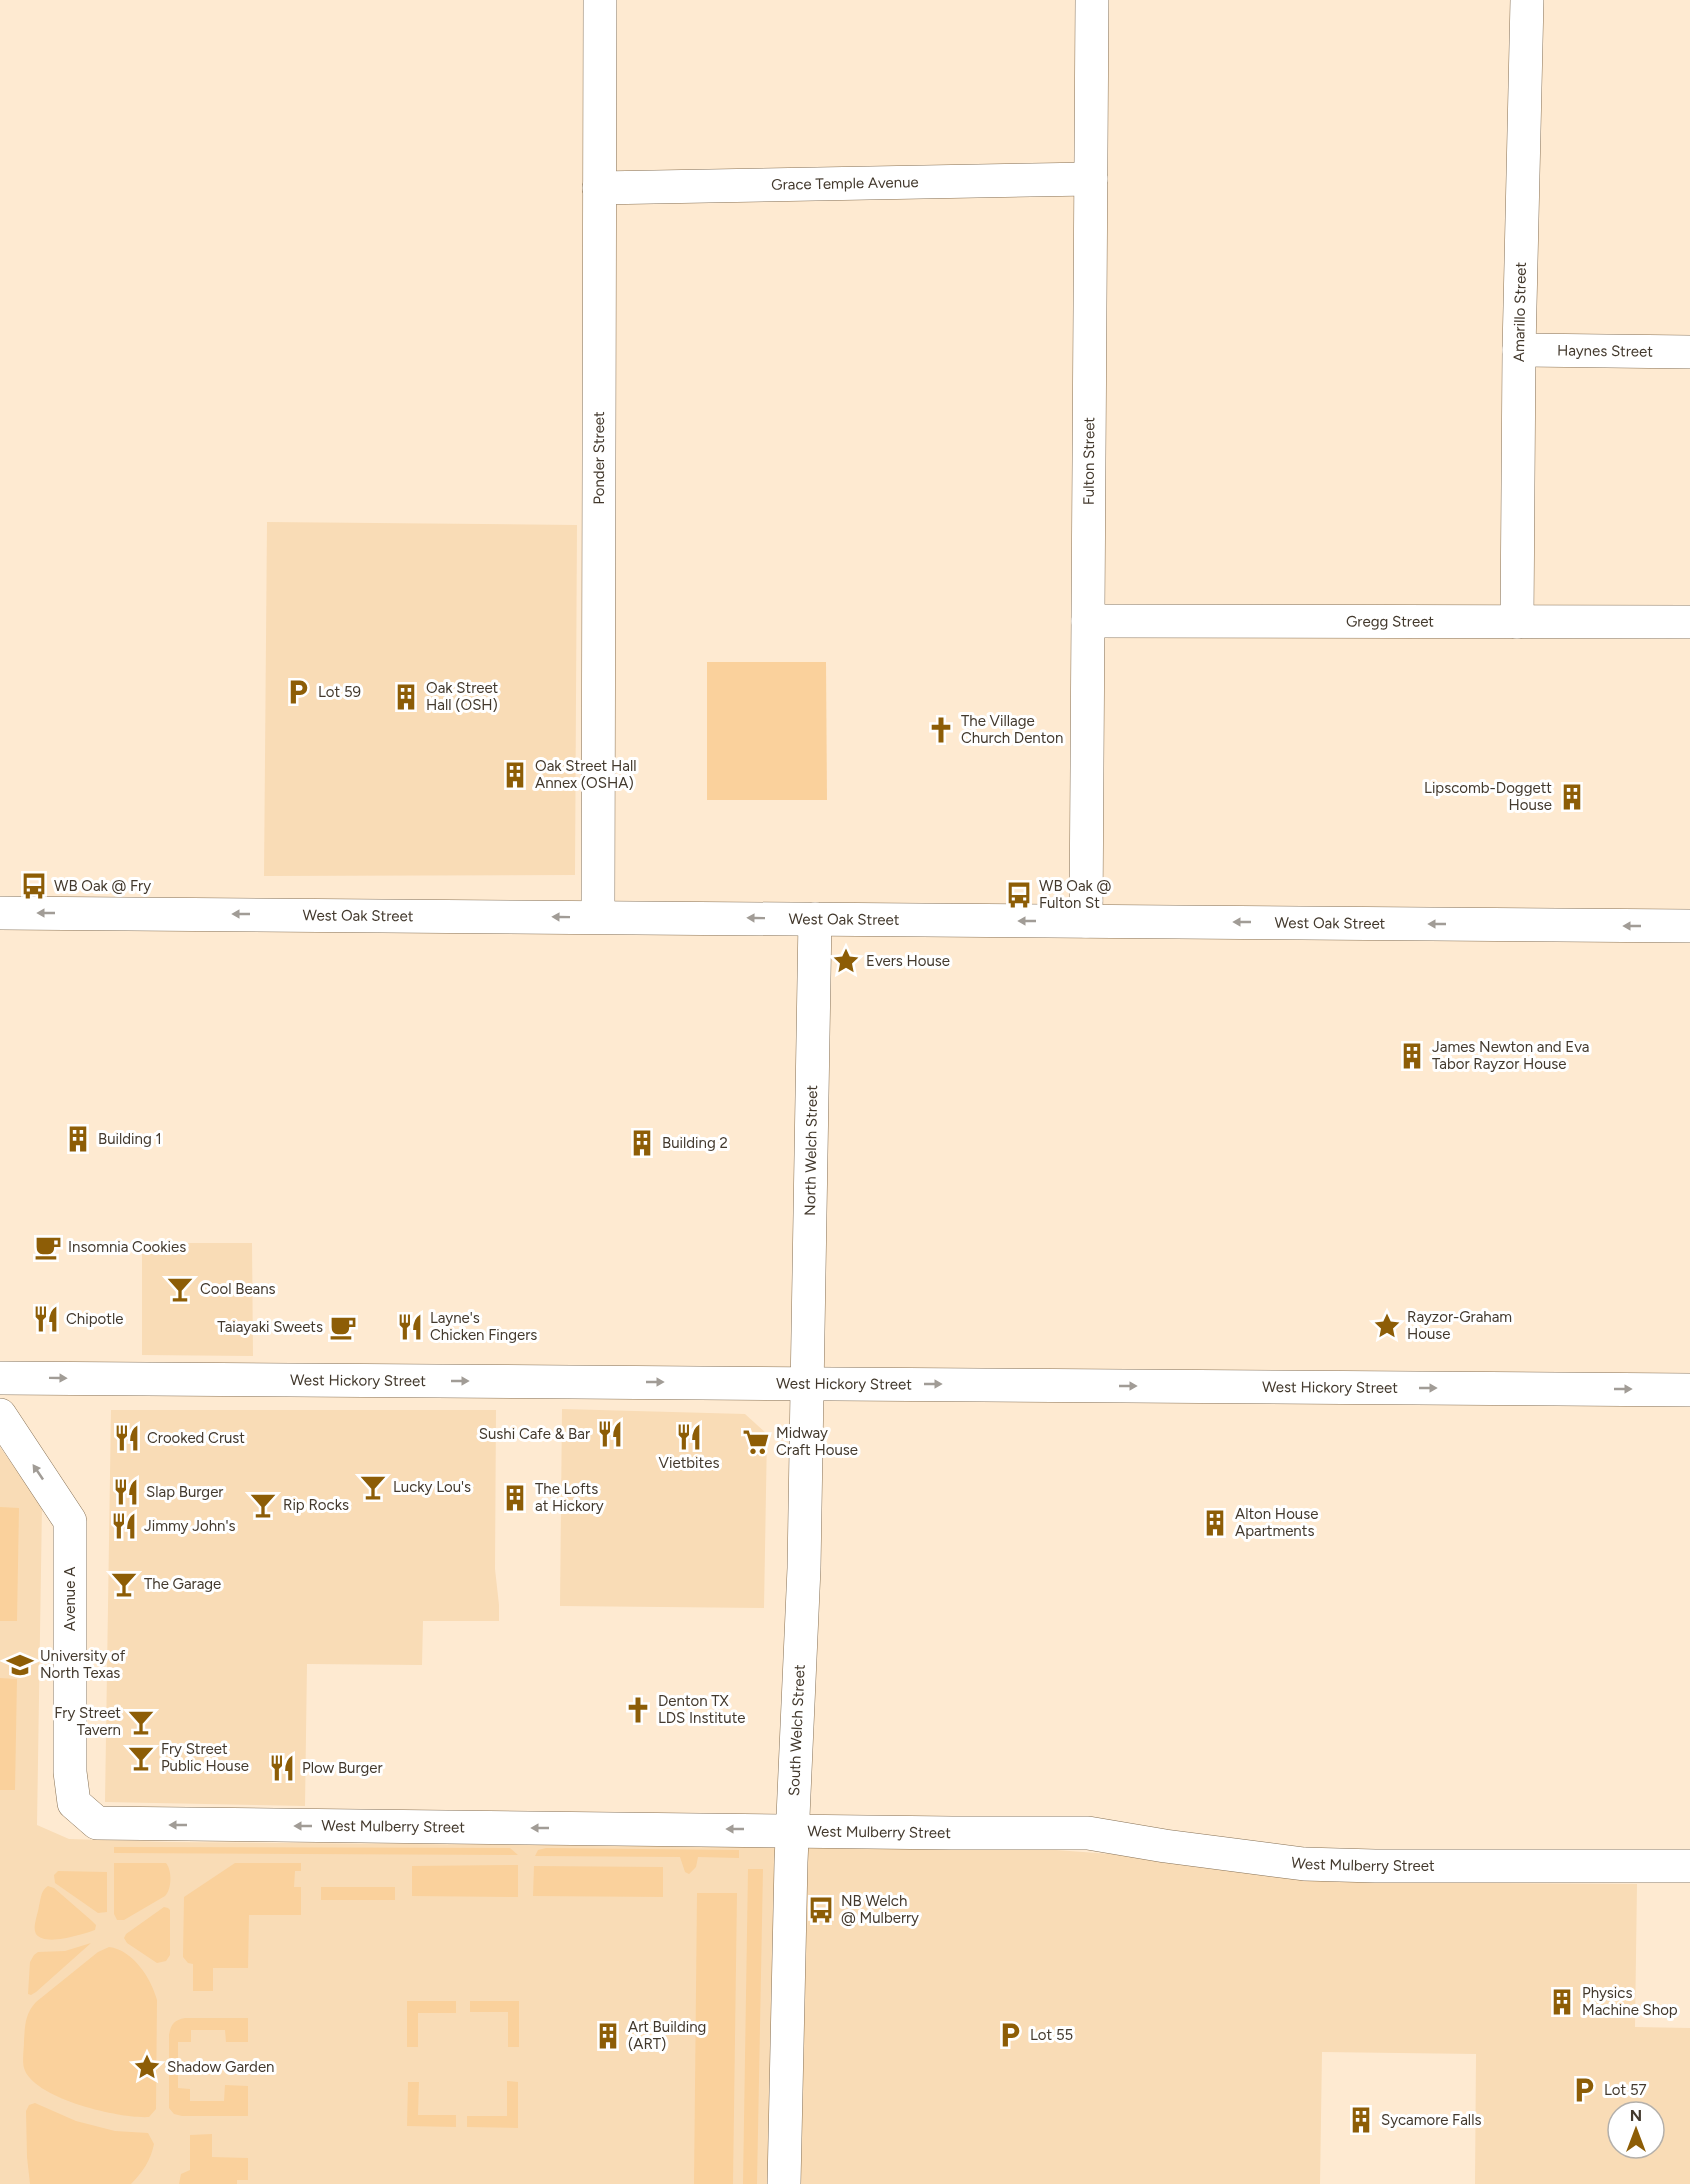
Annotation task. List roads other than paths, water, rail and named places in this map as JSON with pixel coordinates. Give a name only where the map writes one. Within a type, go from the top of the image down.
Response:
[{"type":"street","name":"Ponder Street","points":[[598,917],[600,0]]},
{"type":"street","name":"Fulton Street","points":[[1086,921],[1092,0]]},
{"type":"street","name":"Amarillo Street","points":[[1517,622],[1519,350],[1527,0]]},
{"type":"street","name":"Grace Temple Avenue","points":[[599,188],[1091,179]]},
{"type":"street","name":"Haynes Street","points":[[1519,350],[1690,352]]},
{"type":"street","name":"Gregg Street","points":[[1088,621],[1690,622]]},
{"type":"street","name":"West Oak Street","points":[[0,913],[1690,926]]},
{"type":"street","name":"North Welch Street","points":[[808,1383],[815,919]]},
{"type":"street","name":"West Hickory Street","points":[[0,1377],[1690,1390]]},
{"type":"street","name":"South Welch Street","points":[[784,2184],[808,1383]]},
{"type":"street","name":"Avenue A","points":[[0,1415],[70,1521],[70,1773],[74,1803]]},
{"type":"street","name":"West Mulberry Street","points":[[74,1803],[97,1824],[1088,1833],[1165,1846],[1304,1864],[1690,1866]]},
{"type":"place","name":"Lot 59","points":[[298,692]]},
{"type":"place","name":"Oak Street Hall (OSH)","points":[[406,697]]},
{"type":"place","name":"The Village Church Denton","points":[[941,730]]},
{"type":"place","name":"Oak Street Hall Annex (OSHA)","points":[[515,775]]},
{"type":"place","name":"Lipscomb-Doggett House","points":[[1572,797]]},
{"type":"place","name":"WB Oak @ Fry","points":[[34,886]]},
{"type":"place","name":"WB Oak @ Fulton St","points":[[1019,895]]},
{"type":"place","name":"Evers House","points":[[846,961]]},
{"type":"place","name":"James Newton and Eva Tabor Rayzor House","points":[[1412,1056]]},
{"type":"place","name":"Building 1","points":[[78,1139]]},
{"type":"place","name":"Building 2","points":[[642,1143]]},
{"type":"place","name":"Insomnia Cookies","points":[[48,1247]]},
{"type":"place","name":"Cool Beans","points":[[180,1289]]},
{"type":"place","name":"Chipotle","points":[[46,1319]]},
{"type":"place","name":"Rayzor-Graham House","points":[[1387,1326]]},
{"type":"place","name":"Taiayaki Sweets","points":[[343,1327]]},
{"type":"place","name":"Layne's Chicken Fingers","points":[[410,1327]]},
{"type":"place","name":"Sushi Cafe & Bar","points":[[610,1434]]},
{"type":"place","name":"Vietbites","points":[[689,1437]]},
{"type":"place","name":"Crooked Crust","points":[[127,1438]]},
{"type":"place","name":"Midway Craft House","points":[[756,1442]]},
{"type":"place","name":"Lucky Lou's","points":[[373,1487]]},
{"type":"place","name":"Slap Burger","points":[[126,1492]]},
{"type":"place","name":"The Lofts at Hickory","points":[[515,1498]]},
{"type":"place","name":"Rip Rocks","points":[[263,1505]]},
{"type":"place","name":"Alton House Apartments","points":[[1215,1523]]},
{"type":"place","name":"Jimmy John's","points":[[124,1526]]},
{"type":"place","name":"The Garage","points":[[124,1584]]},
{"type":"place","name":"University of North Texas","points":[[20,1665]]},
{"type":"place","name":"Denton TX LDS Institute","points":[[638,1710]]},
{"type":"place","name":"Fry Street Tavern","points":[[141,1722]]},
{"type":"place","name":"Fry Street Public House","points":[[141,1758]]},
{"type":"place","name":"Plow Burger","points":[[282,1768]]},
{"type":"place","name":"NB Welch @ Mulberry","points":[[821,1910]]},
{"type":"place","name":"Physics Machine Shop","points":[[1562,2002]]},
{"type":"place","name":"Lot 55","points":[[1010,2035]]},
{"type":"place","name":"Art Building (ART)","points":[[608,2036]]},
{"type":"place","name":"Shadow Garden","points":[[147,2067]]},
{"type":"place","name":"Lot 57","points":[[1584,2090]]},
{"type":"place","name":"Sycamore Falls","points":[[1361,2120]]}]
